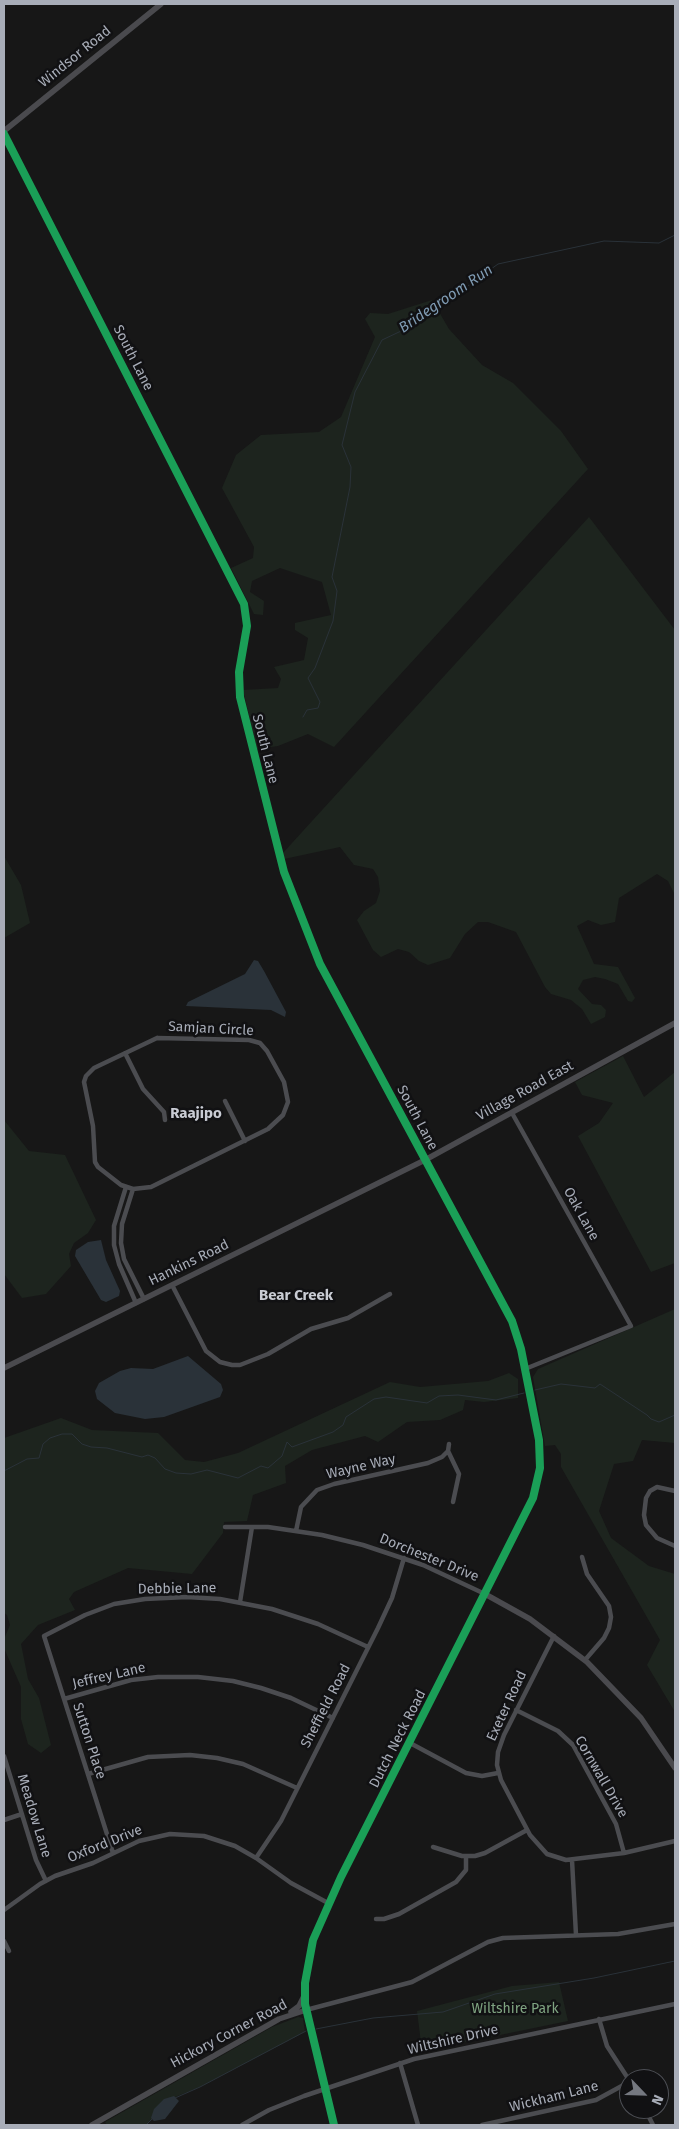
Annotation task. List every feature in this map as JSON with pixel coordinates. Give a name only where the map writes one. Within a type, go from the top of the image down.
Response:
[{"type":"street","name":"Windsor Road","points":[[4,132],[162,4]]},
{"type":"street","name":"South Lane","points":[[4,132],[244,604],[247,626],[239,672],[240,697],[284,872],[320,964],[512,1321],[519,1339],[525,1369]]},
{"type":"street","name":"Village Road East","points":[[386,1180],[675,1023]]},
{"type":"street","name":"Samjan Circle","points":[[157,1038],[249,1040],[260,1043],[267,1051],[284,1082],[288,1102],[284,1115],[274,1126],[245,1141],[150,1187],[132,1190],[98,1167],[95,1162],[93,1126],[84,1082],[90,1070],[157,1038]]},
{"type":"street","points":[[124,1053],[142,1089],[164,1112],[165,1120]]},
{"type":"street","points":[[225,1101],[245,1141]]},
{"type":"street","name":"Oak Lane","points":[[512,1113],[631,1326],[525,1369]]},
{"type":"street","name":"Hankins Road","points":[[4,1368],[386,1180]]},
{"type":"street","points":[[126,1187],[113,1236],[115,1254],[136,1303]]},
{"type":"street","points":[[132,1190],[121,1233],[122,1251],[144,1299]]},
{"type":"street","points":[[124,1276],[130,1272]]},
{"type":"street","points":[[172,1285],[206,1351],[220,1362],[232,1365],[240,1365],[268,1354],[311,1329],[348,1318],[390,1294]]},
{"type":"street","name":"Dutch Neck Road","points":[[334,2125],[306,2010],[305,1994],[313,1940],[328,1903],[530,1506],[540,1476],[539,1440],[525,1369]]},
{"type":"street","points":[[449,1444],[448,1451],[459,1474],[454,1502]]},
{"type":"street","name":"Wayne Way","points":[[296,1531],[301,1507],[317,1490],[334,1484],[428,1463],[438,1459],[448,1451]]},
{"type":"street","points":[[675,1491],[657,1487],[650,1491],[646,1498],[644,1515],[646,1525],[657,1538],[675,1546]]},
{"type":"street","name":"Dorchester Drive","points":[[225,1526],[252,1526],[296,1531],[342,1540],[404,1558],[485,1594],[554,1636],[585,1660],[630,1705],[675,1768]]},
{"type":"street","points":[[240,1602],[252,1526]]},
{"type":"street","points":[[582,1557],[587,1574],[609,1606],[611,1617],[609,1628],[604,1638],[585,1660]]},
{"type":"street","name":"Sheffield Road","points":[[256,1858],[276,1830],[389,1605],[404,1558]]},
{"type":"street","name":"Debbie Lane","points":[[44,1636],[99,1609],[133,1600],[187,1597],[240,1602],[294,1615],[368,1647]]},
{"type":"street","name":"Sutton Place","points":[[44,1636],[113,1853]]},
{"type":"street","name":"Exeter Road","points":[[554,1636],[499,1746],[498,1773],[534,1842],[548,1854],[572,1860],[624,1853],[675,1841]]},
{"type":"street","name":"Jeffrey Lane","points":[[64,1699],[131,1680],[158,1677],[198,1677],[261,1688],[291,1698],[332,1718]]},
{"type":"street","name":"Cornwall Drive","points":[[516,1710],[558,1732],[573,1745],[616,1824],[624,1853]]},
{"type":"street","points":[[410,1743],[470,1775],[482,1776],[498,1773]]},
{"type":"street","points":[[88,1774],[148,1757],[190,1755],[217,1758],[243,1764],[297,1788]]},
{"type":"street","name":"Meadow Lane","points":[[4,1756],[38,1866],[46,1881]]},
{"type":"street","points":[[4,1820],[22,1814]]},
{"type":"street","points":[[433,1847],[466,1857],[485,1853],[527,1830]]},
{"type":"street","name":"Oxford Drive","points":[[4,1910],[46,1881],[138,1841],[161,1835],[194,1834],[224,1841],[256,1858],[291,1883],[328,1903]]},
{"type":"street","points":[[376,1919],[384,1919],[400,1914],[456,1882],[466,1870],[466,1857]]},
{"type":"street","points":[[572,1860],[576,1935]]},
{"type":"street","name":"Hickory Corner Road","points":[[92,2125],[285,2016],[412,1982],[497,1940],[521,1936],[638,1932],[675,1924]]},
{"type":"street","points":[[4,1941],[9,1951]]},
{"type":"street","points":[[285,2016],[299,2006],[305,1994]]},
{"type":"street","name":"Wiltshire Drive","points":[[242,2125],[269,2110],[400,2063],[675,2004]]},
{"type":"street","points":[[599,2019],[606,2043],[622,2069]]},
{"type":"street","points":[[400,2063],[418,2125]]},
{"type":"street","name":"Wickham Lane","points":[[482,2125],[596,2100],[619,2087]]},
{"type":"green space","points":[[432,300],[449,329],[482,365],[513,383],[561,431],[588,469],[334,747],[308,734],[278,746],[257,749],[243,690],[278,688],[281,679],[274,667],[304,660],[308,638],[295,630],[295,623],[331,615],[322,582],[280,568],[252,581],[250,592],[264,601],[263,615],[254,614],[231,568],[253,558],[254,547],[222,488],[236,455],[261,435],[319,432],[341,417],[375,337],[365,319],[370,313],[388,314]]},
{"type":"green space","points":[[589,517],[675,630],[675,895],[668,881],[657,874],[619,898],[615,922],[601,925],[588,920],[577,926],[594,964],[618,967],[635,998],[632,1002],[628,1001],[618,984],[605,979],[595,977],[583,980],[578,989],[592,1004],[601,1005],[606,1010],[605,1017],[591,1024],[582,1009],[571,1000],[551,994],[545,987],[516,932],[488,922],[478,922],[465,934],[450,958],[428,965],[419,961],[409,952],[398,949],[381,957],[373,950],[357,920],[364,911],[376,903],[380,891],[378,877],[373,869],[354,865],[340,847],[284,859],[282,854]]},
{"type":"green space","points":[[4,856],[21,885],[30,923],[4,938]]},
{"type":"green space","points":[[623,1056],[644,1097],[675,1072],[675,1263],[651,1272],[578,1136],[599,1123],[613,1103],[582,1095],[575,1082]]},
{"type":"green space","points":[[4,1120],[29,1151],[65,1155],[96,1220],[88,1233],[74,1243],[69,1254],[71,1266],[46,1294],[22,1298],[4,1274]]},
{"type":"green space","points":[[675,1309],[675,1443],[642,1440],[633,1461],[614,1464],[599,1511],[611,1538],[649,1566],[675,1574],[675,1712],[647,1665],[660,1640],[561,1467],[561,1454],[555,1445],[545,1446],[533,1377],[538,1369]]},
{"type":"green space","points":[[509,1373],[518,1379],[518,1398],[484,1402],[465,1400],[463,1410],[440,1420],[407,1422],[378,1442],[365,1436],[312,1450],[285,1466],[286,1483],[253,1495],[247,1521],[224,1522],[223,1533],[192,1574],[128,1568],[74,1592],[69,1599],[75,1610],[38,1625],[21,1644],[28,1679],[39,1698],[51,1745],[41,1753],[28,1744],[21,1719],[21,1687],[4,1648],[4,1639],[10,1625],[7,1615],[4,1613],[4,1438],[61,1418],[92,1430],[158,1433],[185,1460],[204,1462],[238,1453],[390,1382],[420,1387],[488,1381]]},
{"type":"green space","name":"Wiltshire Park","points":[[559,1982],[568,2021],[422,2051],[417,2011],[512,1986]]},
{"type":"green space","points":[[298,2017],[303,2018],[305,2032],[200,2087],[170,2099],[146,2125],[107,2125],[105,2122],[272,2027]]},
{"type":"shaded area","points":[[254,960],[258,961],[264,971],[286,1012],[285,1017],[271,1010],[186,1006],[188,1002],[245,974]]},
{"type":"shaded area","points":[[101,1240],[106,1260],[120,1291],[119,1296],[106,1302],[101,1300],[75,1256],[76,1250],[88,1242]]},
{"type":"shaded area","points":[[188,1356],[221,1384],[223,1390],[220,1397],[164,1417],[145,1419],[115,1413],[97,1399],[95,1391],[99,1383],[120,1371],[131,1368],[153,1369]]},
{"type":"shaded area","points":[[174,2096],[179,2101],[165,2119],[154,2121],[151,2118],[154,2109],[164,2099]]},
{"type":"waterway","name":"Bridegroom Run","points":[[303,717],[307,710],[318,708],[320,702],[308,678],[315,668],[333,621],[337,591],[332,577],[350,487],[351,467],[342,445],[355,392],[382,340],[416,324],[498,264],[604,241],[659,243],[675,235]]},
{"type":"waterway","points":[[535,1390],[561,1384],[595,1388],[600,1384],[651,1419],[659,1422],[675,1415]]},
{"type":"waterway","points":[[4,1471],[27,1459],[39,1458],[43,1444],[50,1438],[62,1434],[72,1434],[82,1444],[91,1447],[107,1448],[142,1457],[148,1455],[155,1458],[165,1469],[176,1473],[191,1474],[207,1470],[238,1478],[261,1466],[268,1468],[282,1456],[287,1442],[292,1447],[333,1432],[343,1425],[346,1417],[374,1399],[386,1397],[427,1403],[439,1396],[458,1395],[496,1400],[524,1393]]},
{"type":"waterway","points":[[316,2029],[373,2018],[443,2012],[495,1994],[594,1978],[675,1961]]},
{"type":"waterway","points":[[175,2098],[200,2087],[306,2031]]},
{"type":"waterway","points":[[146,2125],[153,2118]]},
{"type":"cycle path","points":[[4,134],[244,604],[247,626],[239,672],[240,697],[284,872],[320,964],[512,1321],[521,1349],[539,1440],[540,1468],[533,1498],[341,1877],[313,1940],[305,1983],[305,2004],[334,2125]]},
{"type":"district","name":"Raajipo","points":[[196,1114]]},
{"type":"district","name":"Bear Creek","points":[[296,1296]]}]
